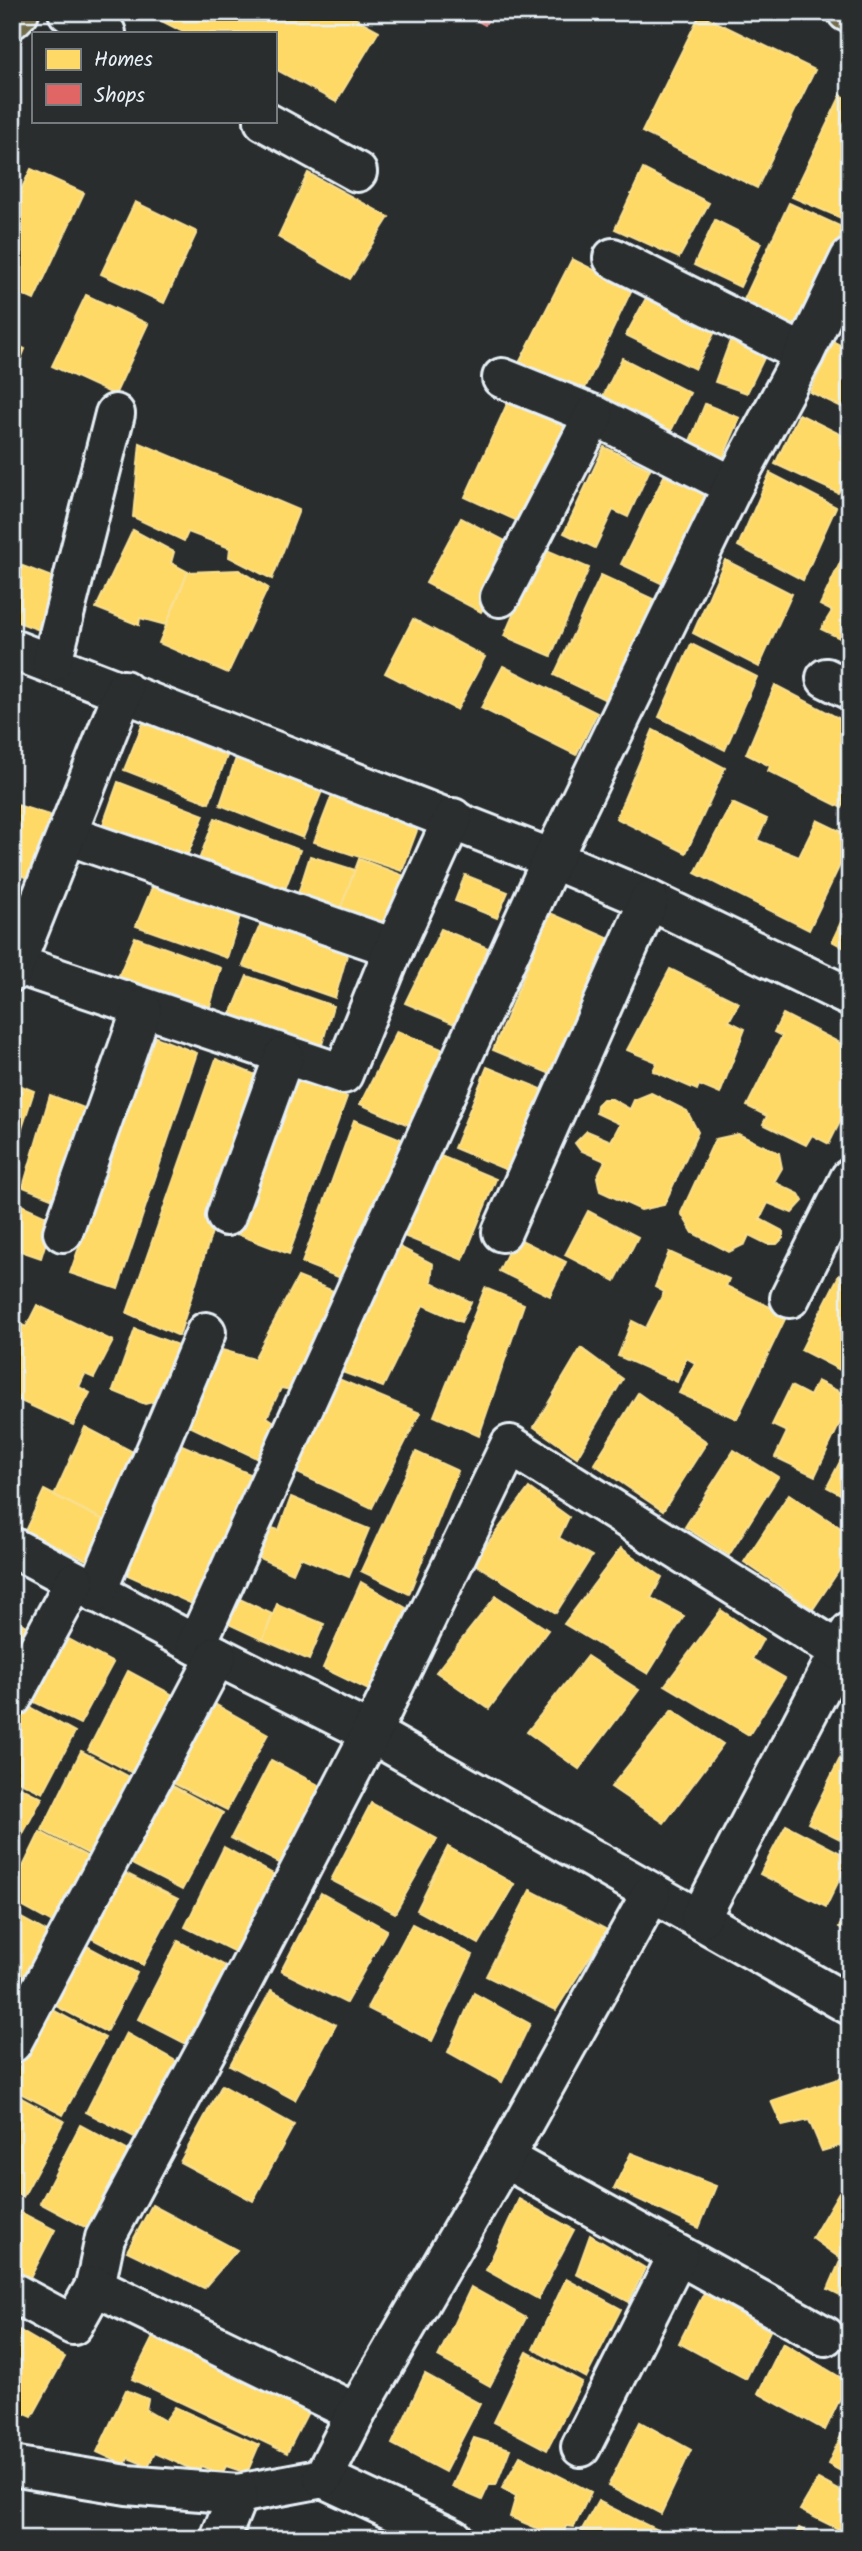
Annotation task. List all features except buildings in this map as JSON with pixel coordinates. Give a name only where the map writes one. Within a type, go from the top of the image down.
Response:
[{"type":"main road","points":[[12,19],[19,12]]},
{"type":"street","points":[[68,12],[104,32]]},
{"type":"street","points":[[266,122],[357,172]]},
{"type":"street","points":[[613,258],[804,354]]},
{"type":"street","points":[[12,2043],[207,1650],[552,859],[733,486],[804,354],[850,258]]},
{"type":"street","points":[[502,377],[594,415],[733,486]]},
{"type":"street","points":[[52,662],[115,414]]},
{"type":"street","points":[[500,597],[594,415]]},
{"type":"street","points":[[12,649],[52,662],[552,859],[649,900],[850,997]]},
{"type":"street","points":[[124,690],[14,968],[343,1074],[394,948],[453,818]]},
{"type":"street","points":[[67,835],[394,948]]},
{"type":"street","points":[[502,1232],[649,900]]},
{"type":"street","points":[[63,1232],[142,1009]]},
{"type":"street","points":[[226,1216],[284,1056]]},
{"type":"street","points":[[790,1298],[850,1178]]},
{"type":"street","points":[[12,1698],[85,1587],[206,1332]]},
{"type":"street","points":[[12,2292],[73,2325],[95,2286],[104,2238],[214,2038],[371,1733],[510,1446],[844,1641],[701,1918]]},
{"type":"street","points":[[12,1546],[85,1587],[371,1733],[850,2005]]},
{"type":"street","points":[[323,2478],[356,2413],[504,2158],[651,1894]]},
{"type":"street","points":[[504,2158],[825,2336]]},
{"type":"street","points":[[580,2447],[678,2255]]},
{"type":"street","points":[[95,2286],[356,2413]]},
{"type":"street","points":[[12,2466],[127,2485],[238,2494],[323,2478],[454,2539]]},
{"type":"street","points":[[220,2539],[238,2494]]}]
